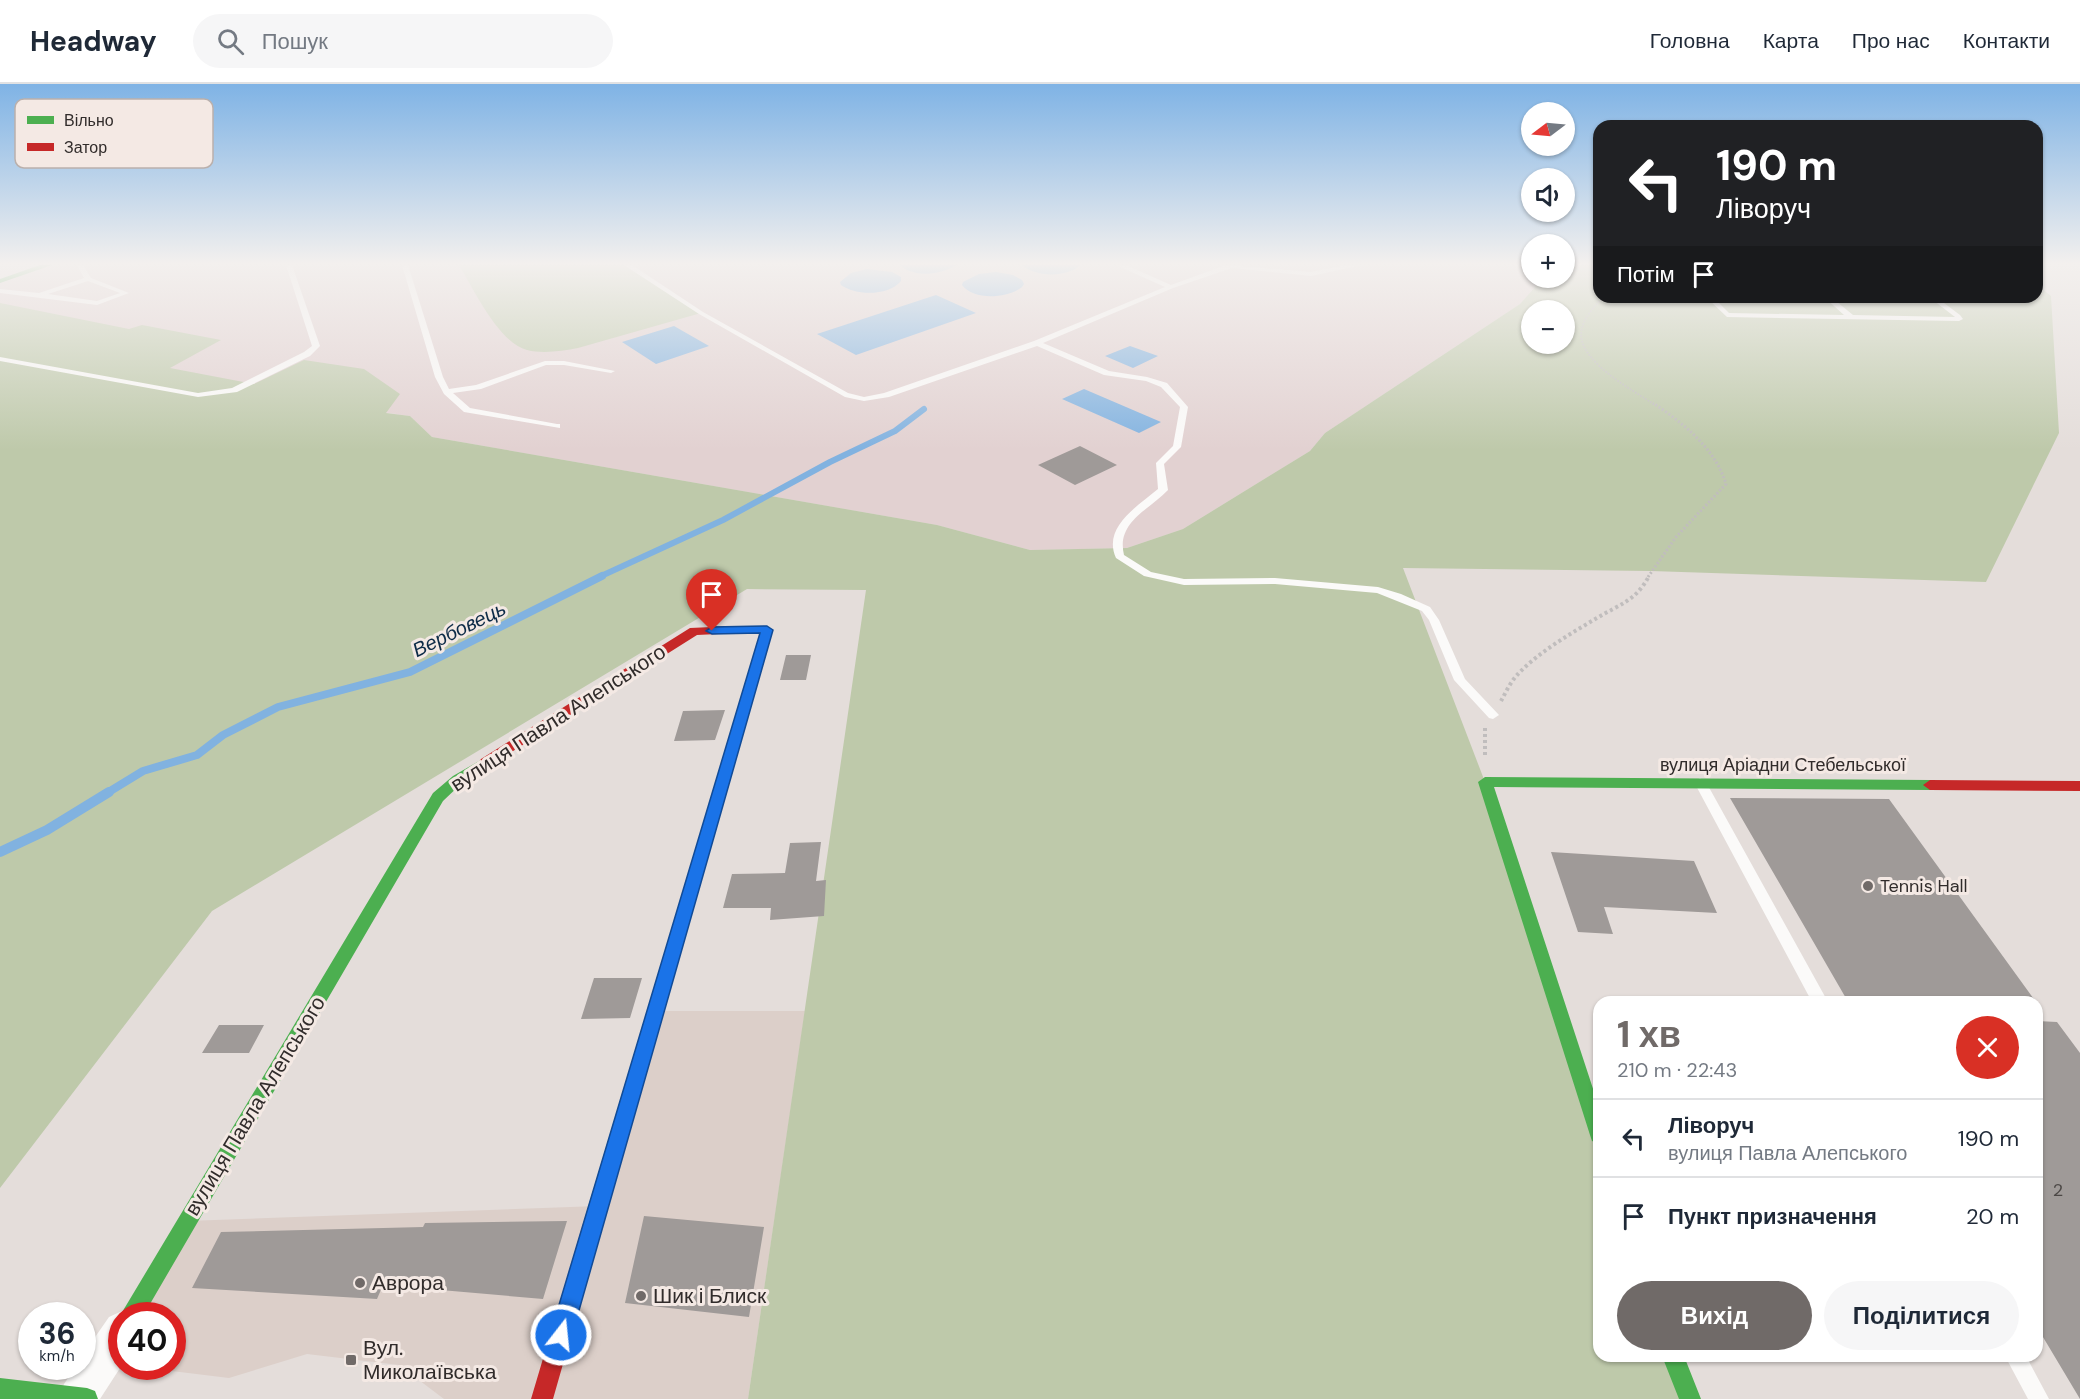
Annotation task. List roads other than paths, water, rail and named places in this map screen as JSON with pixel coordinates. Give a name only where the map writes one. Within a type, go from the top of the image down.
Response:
[{"type":"street","name":"вулиця Павла Алепського","points":[[139,1302],[438,796],[458,779],[694,631],[767,630],[542,1399]]},
{"type":"street","name":"вулиця Аріадни Стебельської","points":[[1593,1116],[1485,782],[2080,786]]},
{"type":"street","points":[[0,1389],[81,1399],[108,1354]]},
{"type":"street","points":[[1675,1362],[1690,1399]]},
{"type":"lane","points":[[0,359],[192,394],[234,390],[307,354],[316,346],[309,326]]},
{"type":"lane","points":[[423,326],[439,377],[447,392],[467,410],[557,426]]},
{"type":"lane","points":[[724,326],[845,395],[856,399],[886,395],[1037,343],[1077,326]]},
{"type":"lane","points":[[1037,343],[1107,373],[1164,385],[1184,407],[1177,447],[1160,463],[1163,490],[1121,528],[1115,540],[1119,556],[1148,574],[1184,582],[1275,581],[1378,590],[1397,596],[1426,609],[1434,620],[1460,680],[1493,715]]},
{"type":"lane","points":[[447,392],[478,387],[550,362],[611,371]]},
{"type":"lane","points":[[1700,782],[1817,996]]},
{"type":"lane","points":[[2018,1362],[2039,1399]]},
{"type":"water","points":[[675,326],[709,346],[656,364],[622,342]]},
{"type":"water","points":[[840,326],[938,326],[856,355],[817,334]]},
{"type":"water","points":[[1130,346],[1158,356],[1133,368],[1105,356]]},
{"type":"water","points":[[1084,389],[1161,422],[1139,433],[1062,399]]},
{"type":"waterway","name":"Вербовець","points":[[599,577],[723,520],[830,462],[895,431],[924,409]]},
{"type":"waterway","name":"Вербовець","points":[[107,793],[143,771],[197,755],[223,735],[278,707],[410,672],[602,576]]},
{"type":"waterway","name":"Вербовець","points":[[0,852],[47,830],[109,792]]},
{"type":"place","name":"Tennis Hall","points":[[1868,886]]},
{"type":"place","name":"Аврора","points":[[360,1283]]},
{"type":"place","name":"Шик і Блиск","points":[[641,1296]]},
{"type":"place","name":"Вул. Миколаївська","points":[[351,1360]]}]
